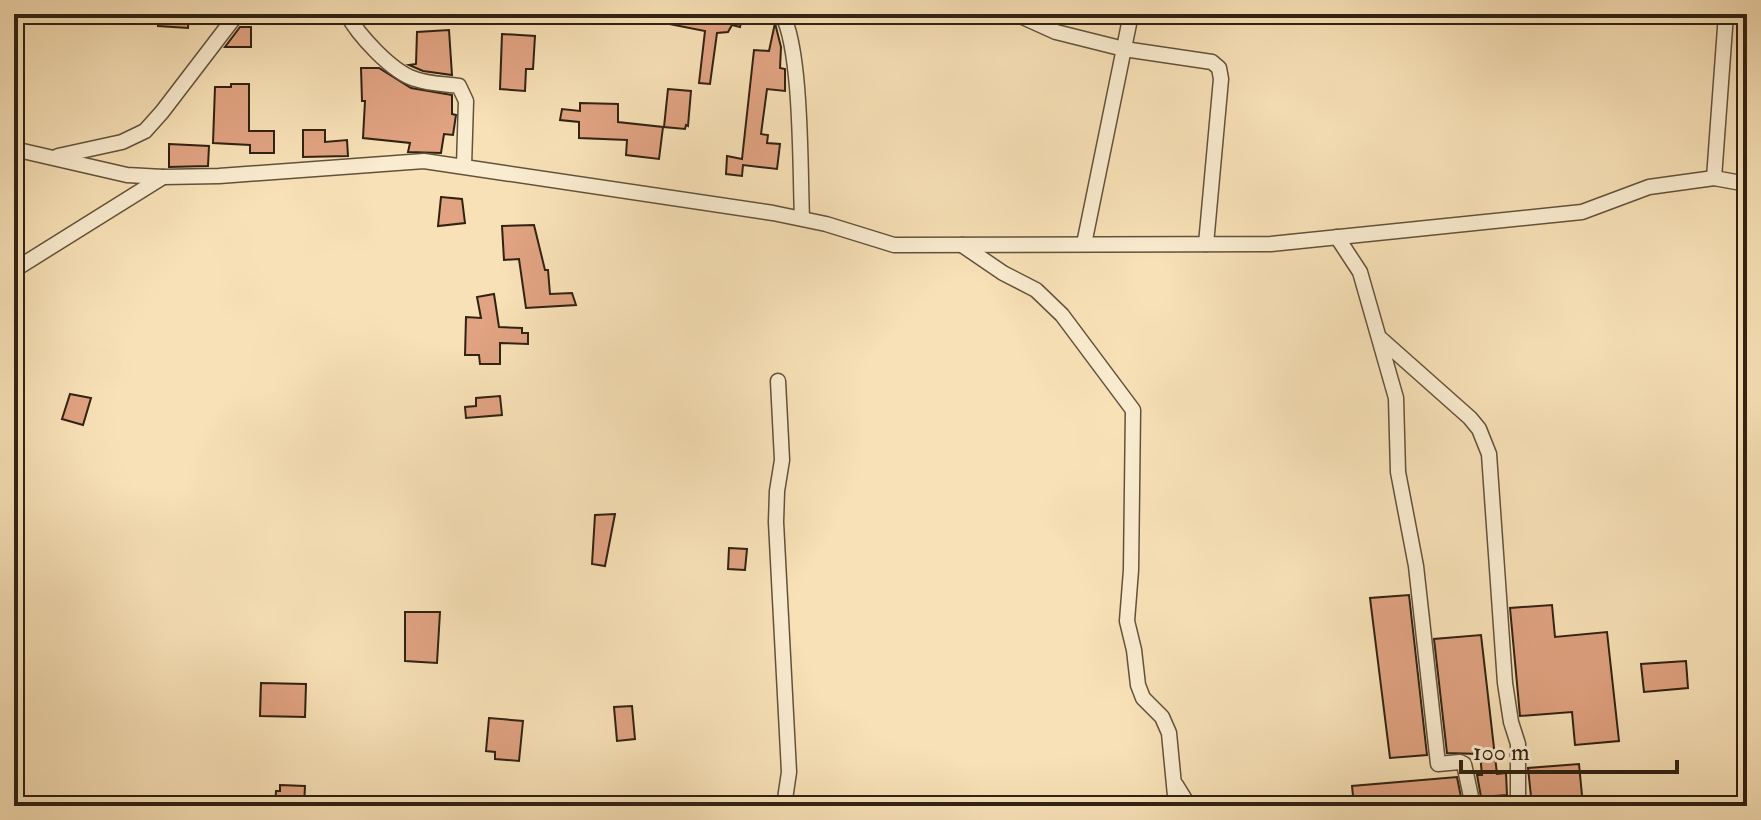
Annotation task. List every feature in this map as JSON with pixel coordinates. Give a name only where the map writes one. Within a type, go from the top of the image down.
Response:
[{"type":"street","points":[[54,156],[122,142],[145,131],[237,14]]},
{"type":"street","points":[[347,14],[371,47],[408,76],[459,86],[464,92],[464,166]]},
{"type":"street","points":[[782,14],[787,23],[794,67],[802,218]]},
{"type":"street","points":[[1016,14],[1042,19],[1056,32],[1124,49],[1212,62],[1219,68],[1221,79],[1206,244]]},
{"type":"street","points":[[1084,244],[1131,14]]},
{"type":"street","points":[[1714,178],[1726,14]]},
{"type":"street","points":[[14,149],[127,175],[163,177],[219,176],[424,161],[802,218],[894,245],[1271,244],[1582,212],[1649,187],[1714,178],[1747,184]]},
{"type":"street","points":[[14,270],[163,177]]},
{"type":"street","points":[[1337,237],[1360,272],[1396,398],[1398,472],[1416,566],[1438,764],[1464,764],[1473,806]]},
{"type":"street","points":[[962,245],[1003,273],[1036,290],[1062,315],[1133,410],[1131,570],[1127,621],[1138,685],[1143,698],[1162,717],[1169,733],[1176,806]]},
{"type":"street","points":[[1380,339],[1470,418],[1479,429],[1489,454],[1505,683],[1518,744],[1518,806]]},
{"type":"street","points":[[778,381],[782,460],[776,522],[789,772],[784,806]]},
{"type":"street","points":[[1176,785],[1189,806]]},
{"type":"building","points":[[159,14],[189,14],[188,28],[158,26]]},
{"type":"building","points":[[670,14],[743,14],[740,27],[732,25],[728,32],[717,33],[710,84],[699,83],[705,31],[669,24]]},
{"type":"building","points":[[775,23],[781,47],[780,68],[785,69],[785,91],[767,89],[761,134],[768,135],[767,143],[780,144],[777,169],[743,165],[742,176],[726,174],[727,156],[742,159],[754,50],[769,51]]},
{"type":"building","points":[[240,27],[251,27],[251,47],[225,47]]},
{"type":"building","points":[[449,30],[452,75],[423,71],[409,65],[416,64],[417,32]]},
{"type":"building","points":[[502,34],[535,36],[533,69],[526,69],[525,91],[500,89]]},
{"type":"building","points":[[361,68],[379,68],[411,88],[452,95],[452,114],[456,115],[453,135],[444,134],[441,153],[408,152],[410,143],[363,138],[365,101],[362,101]]},
{"type":"building","points":[[231,84],[249,84],[249,131],[274,131],[274,153],[250,153],[250,145],[213,143],[215,87],[231,87]]},
{"type":"building","points":[[668,89],[691,91],[688,126],[685,129],[664,127]]},
{"type":"building","points":[[580,103],[618,104],[618,122],[663,127],[659,159],[626,155],[627,140],[579,138],[579,122],[560,120],[562,109],[580,111]]},
{"type":"building","points":[[303,130],[325,130],[325,142],[347,140],[348,156],[303,157]]},
{"type":"building","points":[[169,144],[209,146],[208,166],[169,167]]},
{"type":"building","points":[[441,197],[462,199],[465,223],[438,226]]},
{"type":"building","points":[[534,225],[545,270],[548,270],[550,294],[572,293],[576,305],[526,308],[519,259],[504,260],[502,226]]},
{"type":"building","points":[[494,294],[499,327],[522,328],[522,333],[528,333],[528,344],[500,343],[500,364],[480,364],[479,355],[465,355],[466,317],[481,318],[477,297]]},
{"type":"building","points":[[70,394],[91,398],[83,425],[62,419]]},
{"type":"building","points":[[500,396],[502,415],[466,418],[465,407],[476,406],[476,398]]},
{"type":"building","points":[[615,514],[605,566],[592,564],[595,515]]},
{"type":"building","points":[[729,548],[747,549],[745,570],[728,569]]},
{"type":"building","points":[[1409,595],[1427,755],[1390,758],[1370,598]]},
{"type":"building","points":[[1552,605],[1555,637],[1607,632],[1619,741],[1575,745],[1572,712],[1520,716],[1510,608]]},
{"type":"building","points":[[405,612],[440,612],[437,663],[405,661]]},
{"type":"building","points":[[1481,635],[1497,774],[1506,773],[1507,795],[1481,797],[1477,775],[1482,775],[1480,754],[1447,753],[1434,639]]},
{"type":"building","points":[[1686,661],[1688,688],[1644,692],[1641,664]]},
{"type":"building","points":[[261,683],[306,684],[305,717],[260,716]]},
{"type":"building","points":[[632,706],[635,739],[617,741],[614,707]]},
{"type":"building","points":[[489,718],[523,721],[519,761],[495,759],[495,752],[486,751]]},
{"type":"building","points":[[1579,764],[1583,806],[1532,806],[1528,768]]},
{"type":"building","points":[[1457,777],[1462,802],[1440,804],[1440,800],[1354,806],[1352,786]]},
{"type":"building","points":[[280,785],[305,786],[304,806],[275,806],[276,791],[280,791]]}]
